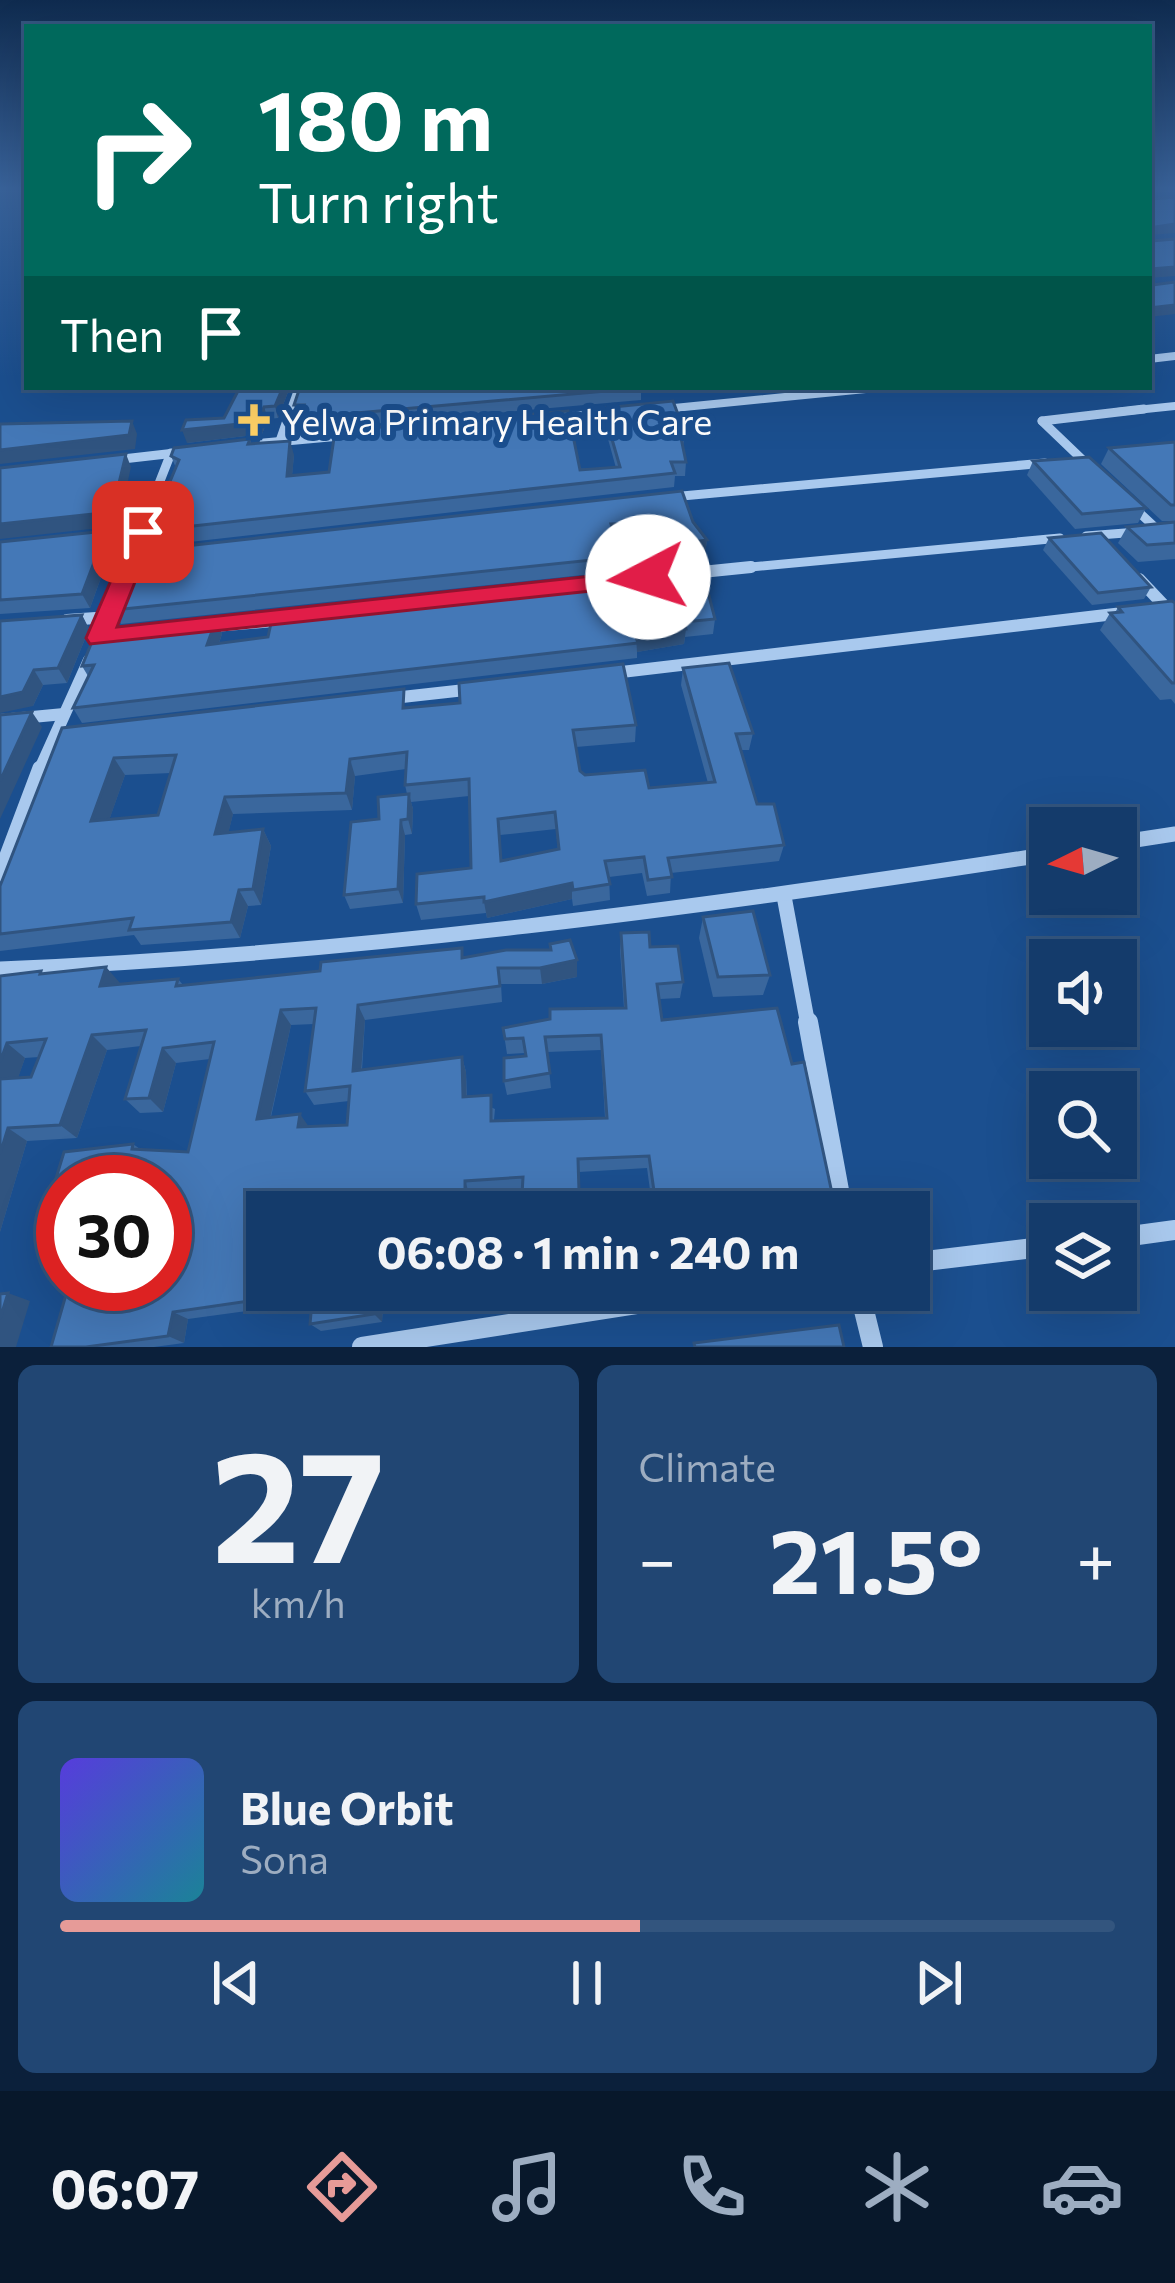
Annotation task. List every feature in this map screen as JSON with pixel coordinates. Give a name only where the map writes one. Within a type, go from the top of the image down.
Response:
[{"type":"street","points":[[280,441],[298,390]]},
{"type":"street","points":[[712,390],[723,404]]},
{"type":"street","points":[[653,410],[857,390]]},
{"type":"street","points":[[1097,474],[1042,421],[1175,406]]},
{"type":"street","points":[[536,419],[629,412]]},
{"type":"street","points":[[258,444],[373,434]]},
{"type":"street","points":[[107,460],[193,451]]},
{"type":"street","points":[[0,874],[52,737],[134,557],[171,453]]},
{"type":"street","points":[[668,497],[1105,456]]},
{"type":"street","points":[[1113,488],[1159,531]]},
{"type":"street","points":[[676,574],[1175,530]]},
{"type":"street","points":[[75,540],[143,532]]},
{"type":"street","points":[[1096,535],[1111,549]]},
{"type":"street","points":[[134,557],[157,554]]},
{"type":"street","points":[[1125,564],[1172,610]]},
{"type":"street","points":[[606,674],[1172,610]]},
{"type":"street","points":[[44,622],[110,616]]},
{"type":"street","points":[[194,628],[290,619]]},
{"type":"street","points":[[99,638],[123,635]]},
{"type":"street","points":[[375,700],[491,687]]},
{"type":"street","points":[[0,720],[64,714]]},
{"type":"street","points":[[52,737],[75,735]]},
{"type":"street","points":[[1137,840],[1175,834]]},
{"type":"street","points":[[0,969],[344,951],[784,896],[1029,857]]},
{"type":"street","points":[[784,896],[839,1191]]},
{"type":"street","points":[[1137,1235],[1175,1230]]},
{"type":"street","points":[[930,1260],[1029,1249]]},
{"type":"street","points":[[362,1347],[592,1311]]},
{"type":"street","points":[[864,1311],[873,1347]]},
{"type":"building","points":[[1152,252],[1175,252],[1175,267],[1152,269]]},
{"type":"building","points":[[1175,282],[1175,305],[1152,308],[1152,284]]},
{"type":"building","points":[[238,390],[282,390],[275,406],[264,407],[258,422],[182,430],[186,420],[224,418]]},
{"type":"building","points":[[299,390],[618,390],[299,418],[304,405],[294,405]]},
{"type":"building","points":[[673,401],[685,433],[680,433],[686,462],[671,462],[675,473],[157,530],[179,460],[171,456],[174,448],[250,439],[248,444],[290,441],[287,476],[329,472],[335,431],[568,411],[580,470],[620,467],[603,408]]},
{"type":"building","points":[[132,421],[129,435],[0,450],[0,424]]},
{"type":"building","points":[[1175,442],[1175,505],[1109,448]]},
{"type":"building","points":[[126,454],[112,512],[0,524],[0,468]]},
{"type":"building","points":[[1089,457],[1146,508],[1082,514],[1033,461]]},
{"type":"building","points":[[682,491],[693,522],[707,540],[693,542],[695,549],[668,552],[655,523],[611,524],[621,557],[114,610],[140,551]]},
{"type":"building","points":[[1175,522],[1175,543],[1147,545],[1127,527]]},
{"type":"building","points":[[106,531],[82,594],[0,600],[0,542]]},
{"type":"building","points":[[1101,533],[1151,587],[1098,593],[1049,538]]},
{"type":"building","points":[[702,569],[715,619],[684,622],[686,629],[636,637],[638,643],[73,708],[94,665],[82,666],[96,632],[216,620],[207,645],[268,637],[273,614]]},
{"type":"building","points":[[1172,601],[1175,683],[1110,613],[1122,612],[1118,607]]},
{"type":"building","points":[[82,615],[58,668],[34,670],[23,692],[0,697],[0,621]]},
{"type":"building","points":[[729,663],[753,733],[736,734],[757,804],[774,804],[784,845],[668,858],[672,877],[648,880],[644,857],[605,861],[610,884],[573,890],[572,883],[484,902],[484,897],[416,904],[417,874],[471,868],[469,779],[405,785],[407,752],[350,759],[346,793],[225,797],[215,834],[263,829],[253,889],[239,890],[231,922],[129,930],[133,918],[0,934],[0,886],[62,728],[404,689],[403,708],[460,703],[459,683],[623,664],[636,725],[573,730],[580,771],[585,775],[645,770],[649,788],[715,782],[683,668]],"holes":[[[176,755],[158,815],[91,821],[114,758]],[[555,812],[559,849],[501,861],[498,819]]]},
{"type":"building","points":[[32,712],[0,781],[0,715]]},
{"type":"building","points":[[409,794],[408,819],[401,820],[398,889],[344,895],[351,822],[379,819],[378,797]]},
{"type":"building","points":[[753,911],[770,975],[718,977],[703,917]]},
{"type":"building","points":[[649,932],[650,947],[678,946],[683,982],[657,984],[662,1020],[777,1008],[792,1064],[804,1062],[832,1191],[654,1191],[649,1156],[578,1159],[579,1191],[522,1191],[523,1177],[465,1181],[465,1191],[246,1191],[246,1301],[192,1309],[192,1155],[63,1155],[133,1144],[132,1149],[188,1152],[214,1042],[163,1048],[149,1098],[125,1099],[146,1030],[92,1035],[60,1125],[8,1128],[0,1154],[0,1079],[31,1077],[46,1039],[7,1043],[0,1062],[0,976],[106,967],[100,986],[178,979],[176,986],[320,971],[321,962],[462,948],[462,958],[506,950],[551,950],[550,944],[570,940],[577,960],[540,968],[498,968],[500,986],[358,1005],[353,1071],[462,1057],[463,1097],[491,1095],[491,1121],[607,1118],[601,1035],[545,1037],[550,1073],[504,1081],[504,1058],[526,1056],[523,1038],[505,1039],[503,1028],[550,1019],[550,1009],[626,1008],[621,933]],"holes":[[[316,1008],[305,1091],[350,1086],[347,1125],[298,1127],[300,1114],[257,1119],[281,1010]]]},
{"type":"building","points":[[8,1293],[0,1319],[0,1294]]},
{"type":"building","points":[[61,1311],[180,1311],[173,1312],[168,1336],[51,1347]]},
{"type":"building","points":[[311,1311],[374,1311],[374,1314],[310,1324]]},
{"type":"building","points":[[839,1325],[844,1347],[695,1347],[694,1343]]},
{"type":"place","name":"Yelwa Primary Health Care","points":[[254,420]]},
{"type":"route","points":[[143,532],[99,638],[648,577]]}]
